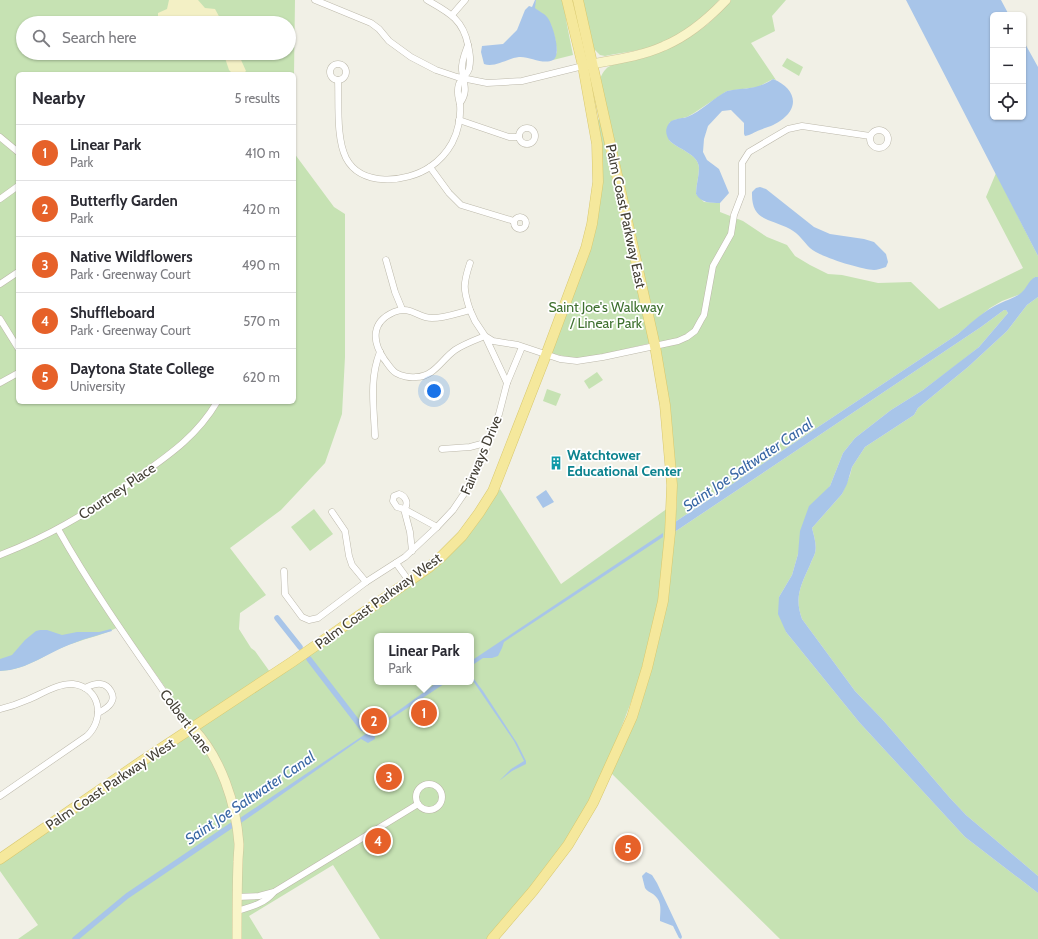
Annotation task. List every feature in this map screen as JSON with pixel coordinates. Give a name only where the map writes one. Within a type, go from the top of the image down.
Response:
[{"type":"main road","name":"Palm Coast Parkway West","points":[[0,859],[436,562],[468,528],[488,499],[546,355],[586,248],[592,224],[598,182],[596,132],[583,66],[567,0]]},
{"type":"main road","name":"Palm Coast Parkway East","points":[[492,939],[533,891],[568,845],[593,803],[610,767],[632,717],[647,668],[663,601],[669,546],[672,485],[665,405],[655,346],[578,0]]},
{"type":"street","points":[[315,0],[354,14],[371,23],[379,29],[389,41],[411,57],[436,70],[487,83],[522,81],[650,51],[669,44],[682,37],[704,22],[726,0]]},
{"type":"street","points":[[338,80],[340,142],[346,158],[353,168],[366,176],[388,180],[409,177],[430,167],[443,155],[457,132],[460,103],[458,98],[459,83],[469,70],[471,56],[463,30],[452,15],[427,0]]},
{"type":"street","points":[[452,15],[465,0]]},
{"type":"street","points":[[459,120],[509,137],[519,137]]},
{"type":"street","points":[[485,336],[493,341],[522,346],[546,355],[566,360],[581,361],[684,339],[692,334],[704,315],[713,266],[731,234],[734,215],[742,194],[741,170],[743,160],[751,150],[788,129],[802,126],[870,136]]},
{"type":"street","points":[[0,137],[16,150]]},
{"type":"street","points":[[430,167],[449,193],[461,205],[514,221]]},
{"type":"street","points":[[0,199],[16,187]]},
{"type":"street","points":[[386,260],[395,292],[402,309]]},
{"type":"street","points":[[470,263],[464,287],[465,296],[475,321],[485,336],[507,383]]},
{"type":"street","points":[[0,284],[16,273]]},
{"type":"street","points":[[470,310],[443,317],[430,318],[402,309],[390,314],[379,325],[375,336],[376,344],[390,368],[396,373],[410,377],[421,377],[429,374],[454,351],[463,345],[485,336]]},
{"type":"street","points":[[0,319],[16,345]]},
{"type":"street","name":"Fairways Drive","points":[[284,571],[284,590],[286,596],[302,617],[309,620],[318,618],[366,582],[379,575],[412,551],[437,528],[467,491],[489,442],[499,414],[507,383],[522,346]]},
{"type":"street","points":[[375,436],[373,378],[374,366],[380,352]]},
{"type":"street","points":[[0,383],[16,374]]},
{"type":"street","name":"Courtney Place","points":[[0,555],[58,529],[100,504],[176,450],[196,430],[216,404]]},
{"type":"street","points":[[442,449],[470,447],[489,442]]},
{"type":"street","points":[[412,551],[410,532],[404,509],[437,528]]},
{"type":"street","points":[[332,512],[345,531],[352,565],[366,582]]},
{"type":"street","name":"Colbert Lane","points":[[58,529],[86,578],[119,627],[183,719],[204,741],[222,776],[231,800],[239,843],[237,939]]},
{"type":"street","points":[[396,563],[409,581]]},
{"type":"street","points":[[85,688],[100,684],[106,686],[111,691],[113,698],[112,702],[98,713]]},
{"type":"street","points":[[0,709],[21,703],[63,685],[75,685],[85,688],[95,699],[98,713],[96,725],[87,736],[0,796]]},
{"type":"street","points":[[423,786],[435,786],[440,792],[441,800],[437,807],[426,810],[418,804],[416,796],[420,788],[423,786]]},
{"type":"street","points":[[237,897],[259,896],[274,892],[418,804]]},
{"type":"street","points":[[237,911],[263,902],[274,892]]},
{"type":"green space","points":[[0,0],[295,0],[295,16],[16,16],[16,60],[294,60],[294,72],[16,72],[16,404],[296,404],[296,156],[334,207],[345,214],[345,357],[342,414],[325,463],[281,510],[230,548],[266,595],[240,613],[239,629],[251,648],[255,651],[270,672],[192,725],[121,625],[104,634],[65,646],[29,664],[10,670],[0,671]]},
{"type":"green space","points":[[536,0],[563,0],[573,55],[553,60],[557,52],[555,38],[551,25],[544,15],[534,8]]},
{"type":"green space","points":[[582,0],[719,0],[694,24],[665,42],[644,49],[605,56],[600,55],[593,48]]},
{"type":"green space","points":[[731,0],[786,0],[772,16],[775,31],[751,43],[776,80],[773,79],[758,87],[727,91],[687,117],[674,120],[669,123],[669,140],[692,155],[698,163],[699,171],[696,194],[704,202],[720,203],[720,212],[743,221],[767,237],[787,245],[795,256],[828,274],[842,275],[878,283],[911,282],[939,309],[1023,268],[986,197],[996,173],[1038,256],[1038,277],[1035,277],[1021,294],[1002,301],[990,308],[958,334],[675,522],[677,501],[674,465],[600,79],[609,66],[632,60],[682,41],[691,36],[708,24]]},
{"type":"green space","points":[[787,58],[803,67],[799,76],[782,66]]},
{"type":"green space","name":"Saint Joe's Walkway / Linear Park","points":[[600,119],[651,343],[577,359],[550,353],[596,220],[597,120]]},
{"type":"green space","points":[[1038,297],[1038,876],[966,815],[883,720],[855,691],[802,619],[799,598],[801,585],[816,550],[812,528],[842,494],[852,467],[865,447],[914,415],[918,408],[968,367],[1007,331],[1027,305]]},
{"type":"green space","points":[[1004,310],[1008,313],[979,347],[923,390],[891,410],[855,438],[843,453],[830,486],[798,554],[792,575],[779,597],[786,632],[859,722],[965,837],[1038,893],[1038,939],[780,939],[610,772],[634,719],[673,533],[981,327]]},
{"type":"green space","points":[[597,372],[603,380],[589,389],[584,381]]},
{"type":"green space","points":[[547,389],[561,394],[556,406],[543,401]]},
{"type":"green space","points":[[500,489],[561,584],[668,508],[660,594],[655,622],[642,670],[631,702],[602,775],[572,830],[546,868],[487,939],[380,939],[333,865],[249,916],[263,939],[18,939],[38,925],[0,871],[0,863],[467,537]]},
{"type":"green space","points":[[314,509],[333,534],[310,551],[291,527]]},
{"type":"sand","points":[[169,0],[198,0],[205,8],[215,9],[219,16],[158,16],[158,13],[167,9]]},
{"type":"sand","points":[[226,60],[241,60],[246,71],[231,72]]},
{"type":"water","points":[[535,0],[535,8],[546,16],[552,26],[557,46],[556,57],[553,60],[545,62],[519,57],[493,65],[484,64],[481,52],[482,46],[503,44],[517,30],[525,10],[529,6],[532,7]]},
{"type":"water","points":[[906,0],[1001,0],[1007,12],[990,12],[990,120],[1026,120],[1026,45],[1038,67],[1038,256]]},
{"type":"water","points":[[773,79],[786,87],[793,98],[791,110],[787,116],[772,125],[745,136],[744,123],[731,110],[722,111],[708,126],[704,139],[703,152],[707,160],[719,169],[729,193],[720,203],[703,201],[696,194],[699,171],[698,163],[692,155],[669,140],[666,129],[669,123],[674,120],[687,117],[727,91],[756,87]]},
{"type":"water","points":[[760,187],[766,189],[814,227],[830,234],[874,242],[886,254],[888,262],[886,267],[874,270],[840,262],[822,255],[810,248],[793,231],[783,225],[763,218],[758,214],[753,202],[752,192],[756,188]]},
{"type":"water","points":[[1035,277],[1038,277],[1038,297],[1027,305],[1007,331],[968,367],[918,408],[914,415],[865,447],[852,467],[847,484],[842,494],[812,528],[816,550],[801,585],[799,604],[802,619],[855,691],[883,720],[966,815],[1038,876],[1038,893],[965,837],[859,722],[786,632],[778,614],[779,597],[792,575],[798,554],[800,531],[809,506],[830,486],[843,453],[855,438],[891,410],[923,390],[979,347],[1008,313],[1006,310],[673,533],[675,522],[958,334],[988,310],[1021,293]]},
{"type":"water","points":[[546,490],[554,502],[543,508],[536,497]]},
{"type":"water","points":[[663,533],[663,537],[504,642],[498,656],[483,658],[474,664],[474,659]]},
{"type":"water","points":[[111,629],[112,631],[65,647],[29,664],[10,670],[0,671],[0,659],[12,655],[25,640],[36,631],[47,630],[62,635],[77,632],[99,632]]},
{"type":"water","points":[[474,679],[517,743],[526,761],[526,764],[512,771],[499,781],[511,769],[524,761],[514,741],[474,682]]},
{"type":"water","points":[[434,685],[442,685],[374,730],[375,739],[368,743],[361,739],[241,823],[240,818],[373,729]]},
{"type":"water","points":[[646,872],[652,875],[657,883],[681,934],[681,939],[673,926],[660,921],[660,903],[653,894],[645,888],[642,876]]},
{"type":"waterway","points":[[277,618],[300,647]]},
{"type":"waterway","points":[[309,659],[362,728]]},
{"type":"waterway","name":"Saint Joe Saltwater Canal","points":[[75,939],[127,896],[238,821]]},
{"type":"place","name":"Watchtower Educational Center","points":[[556,463]]},
{"type":"place","name":"Linear Park","points":[[424,713]]},
{"type":"place","name":"Butterfly Garden","points":[[374,721]]},
{"type":"place","name":"Native Wildflowers","points":[[389,777]]},
{"type":"place","name":"Shuffleboard","points":[[378,841]]},
{"type":"place","name":"Daytona State College","points":[[628,848]]}]
